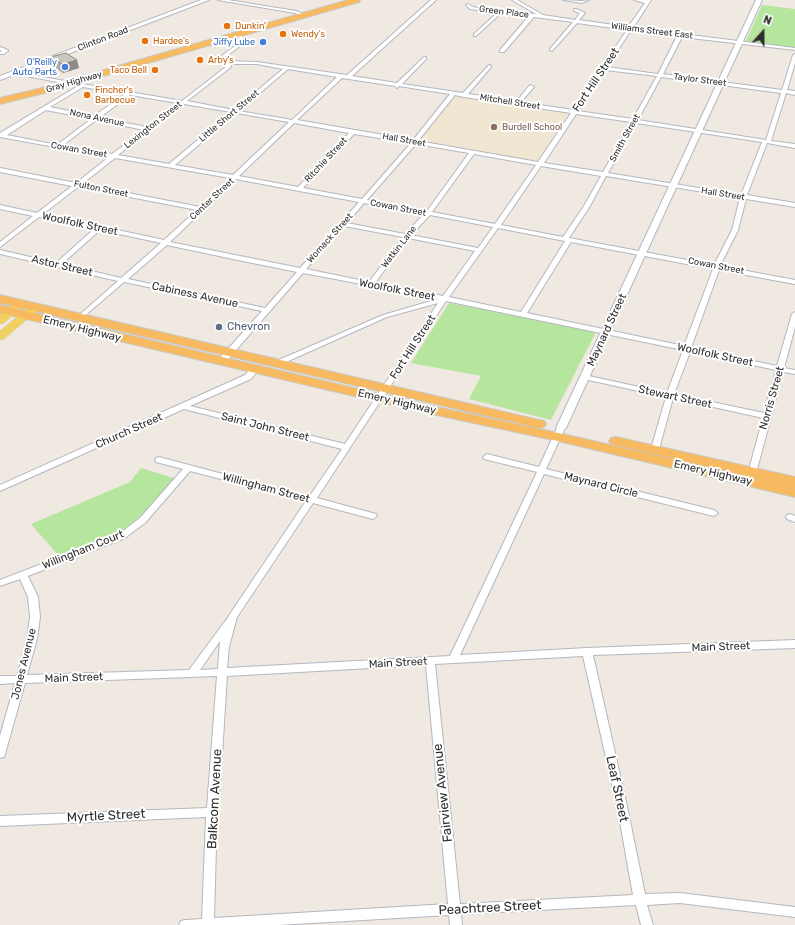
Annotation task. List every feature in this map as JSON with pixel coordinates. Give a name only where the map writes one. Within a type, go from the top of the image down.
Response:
[{"type":"highway","name":"Gray Highway","points":[[0,101],[71,83],[356,0]]},
{"type":"highway","name":"Emery Highway","points":[[0,299],[10,308],[79,318],[224,357],[256,370],[383,394],[751,477],[795,482]]},
{"type":"highway","name":"Emery Highway","points":[[30,311],[224,357],[277,364],[383,394]]},
{"type":"highway","name":"Emery Highway","points":[[559,433],[655,449],[751,477],[795,492]]},
{"type":"main road","points":[[0,321],[10,308]]},
{"type":"main road","points":[[0,337],[30,311]]},
{"type":"street","name":"Clinton Road","points":[[0,78],[206,0]]},
{"type":"street","points":[[220,0],[296,12],[304,15]]},
{"type":"street","points":[[348,78],[434,0]]},
{"type":"street","name":"Williams Street East","points":[[514,0],[542,16],[630,29],[795,49]]},
{"type":"street","points":[[564,0],[582,2],[587,0]]},
{"type":"street","points":[[636,0],[649,1]]},
{"type":"street","name":"Maynard Street","points":[[453,660],[542,471],[584,377],[607,332],[720,82],[760,0]]},
{"type":"street","name":"Fort Hill Street","points":[[192,674],[383,394],[444,299],[540,164],[649,1]]},
{"type":"street","name":"Green Place","points":[[468,5],[472,8],[542,16]]},
{"type":"street","points":[[552,50],[583,13],[576,10]]},
{"type":"street","points":[[476,35],[500,12]]},
{"type":"street","points":[[502,51],[532,16]]},
{"type":"street","name":"Lexington Street","points":[[0,245],[229,66],[229,64],[221,58],[243,42],[237,34]]},
{"type":"street","name":"Smith Street","points":[[523,314],[635,121],[680,35]]},
{"type":"street","points":[[655,449],[670,396],[717,266],[735,230],[743,197],[766,142],[795,55]]},
{"type":"street","points":[[397,86],[424,58]]},
{"type":"street","name":"Mitchell Street","points":[[226,62],[287,68],[795,146]]},
{"type":"street","points":[[464,95],[489,66]]},
{"type":"street","name":"Little Short Street","points":[[171,165],[287,68]]},
{"type":"street","name":"Taylor Street","points":[[604,68],[795,93]]},
{"type":"street","name":"Hall Street","points":[[13,73],[540,164],[795,205]]},
{"type":"street","name":"Center Street","points":[[79,318],[202,209],[340,76]]},
{"type":"street","points":[[1,135],[82,85]]},
{"type":"street","points":[[518,103],[531,86]]},
{"type":"street","points":[[58,146],[129,93]]},
{"type":"street","name":"Womack Street","points":[[224,357],[415,142],[453,94]]},
{"type":"street","name":"Nona Avenue","points":[[46,108],[147,129]]},
{"type":"street","name":"Ritchie Street","points":[[299,189],[353,132]]},
{"type":"street","name":"Cowan Street","points":[[1,135],[717,266],[795,282]]},
{"type":"street","name":"Watkin Lane","points":[[370,285],[407,236],[428,214],[473,152]]},
{"type":"street","name":"Fulton Street","points":[[0,170],[202,209]]},
{"type":"street","name":"Woolfolk Street","points":[[0,207],[300,271],[523,314],[795,372]]},
{"type":"street","points":[[343,224],[480,250]]},
{"type":"street","points":[[57,265],[99,228]]},
{"type":"street","name":"Astor Street","points":[[0,252],[123,280]]},
{"type":"street","name":"Cabiness Avenue","points":[[123,280],[266,310]]},
{"type":"street","points":[[277,364],[395,312],[416,308],[444,299]]},
{"type":"street","points":[[416,308],[427,308],[437,311]]},
{"type":"street","name":"Norris Street","points":[[751,477],[766,416],[795,314]]},
{"type":"street","name":"Church Street","points":[[0,488],[183,407],[248,376],[256,370]]},
{"type":"street","name":"Stewart Street","points":[[584,377],[766,416]]},
{"type":"street","name":"Saint John Street","points":[[183,407],[346,447]]},
{"type":"street","name":"Maynard Circle","points":[[488,457],[714,513]]},
{"type":"street","name":"Willingham Street","points":[[159,460],[373,516]]},
{"type":"street","name":"Willingham Court","points":[[0,583],[122,536],[143,520],[188,468]]},
{"type":"street","name":"Jones Avenue","points":[[0,754],[32,639],[35,618],[33,598],[23,574]]},
{"type":"street","name":"Fort Hill Street","points":[[223,672],[226,637],[233,616]]},
{"type":"street","name":"Main Street","points":[[0,680],[192,674],[587,652],[795,644]]},
{"type":"street","name":"Leaf Street","points":[[587,652],[623,811],[640,900],[647,925]]},
{"type":"street","name":"Fairview Avenue","points":[[430,661],[456,925]]},
{"type":"street","name":"Balkcom Avenue","points":[[208,924],[212,812],[223,672]]},
{"type":"street","name":"Myrtle Street","points":[[0,821],[212,812]]},
{"type":"street","name":"Peachtree Street","points":[[185,925],[680,898],[795,912]]},
{"type":"shaded area","name":"Burdell School","points":[[455,95],[569,113],[538,161],[417,141]]},
{"type":"green space","points":[[762,5],[795,9],[795,48],[746,41]]},
{"type":"green space","points":[[449,303],[522,316],[590,331],[595,334],[551,420],[469,399],[481,376],[411,363]]},
{"type":"green space","points":[[141,468],[177,479],[128,528],[58,555],[31,524],[130,482]]},
{"type":"building","points":[[66,53],[77,60],[62,64],[51,57]]},
{"type":"place","name":"Dunkin'","points":[[227,26]]},
{"type":"place","name":"Wendy's","points":[[283,34]]},
{"type":"place","name":"Hardee's","points":[[145,41]]},
{"type":"place","name":"Jiffy Lube","points":[[263,42]]},
{"type":"place","name":"Arby's","points":[[200,60]]},
{"type":"place","name":"O'Reilly Auto Parts","points":[[65,67]]},
{"type":"place","name":"Taco Bell","points":[[155,70]]},
{"type":"place","name":"Fincher's Barbecue","points":[[87,95]]},
{"type":"place","name":"Burdell School","points":[[494,127]]},
{"type":"place","name":"Chevron","points":[[219,327]]}]
